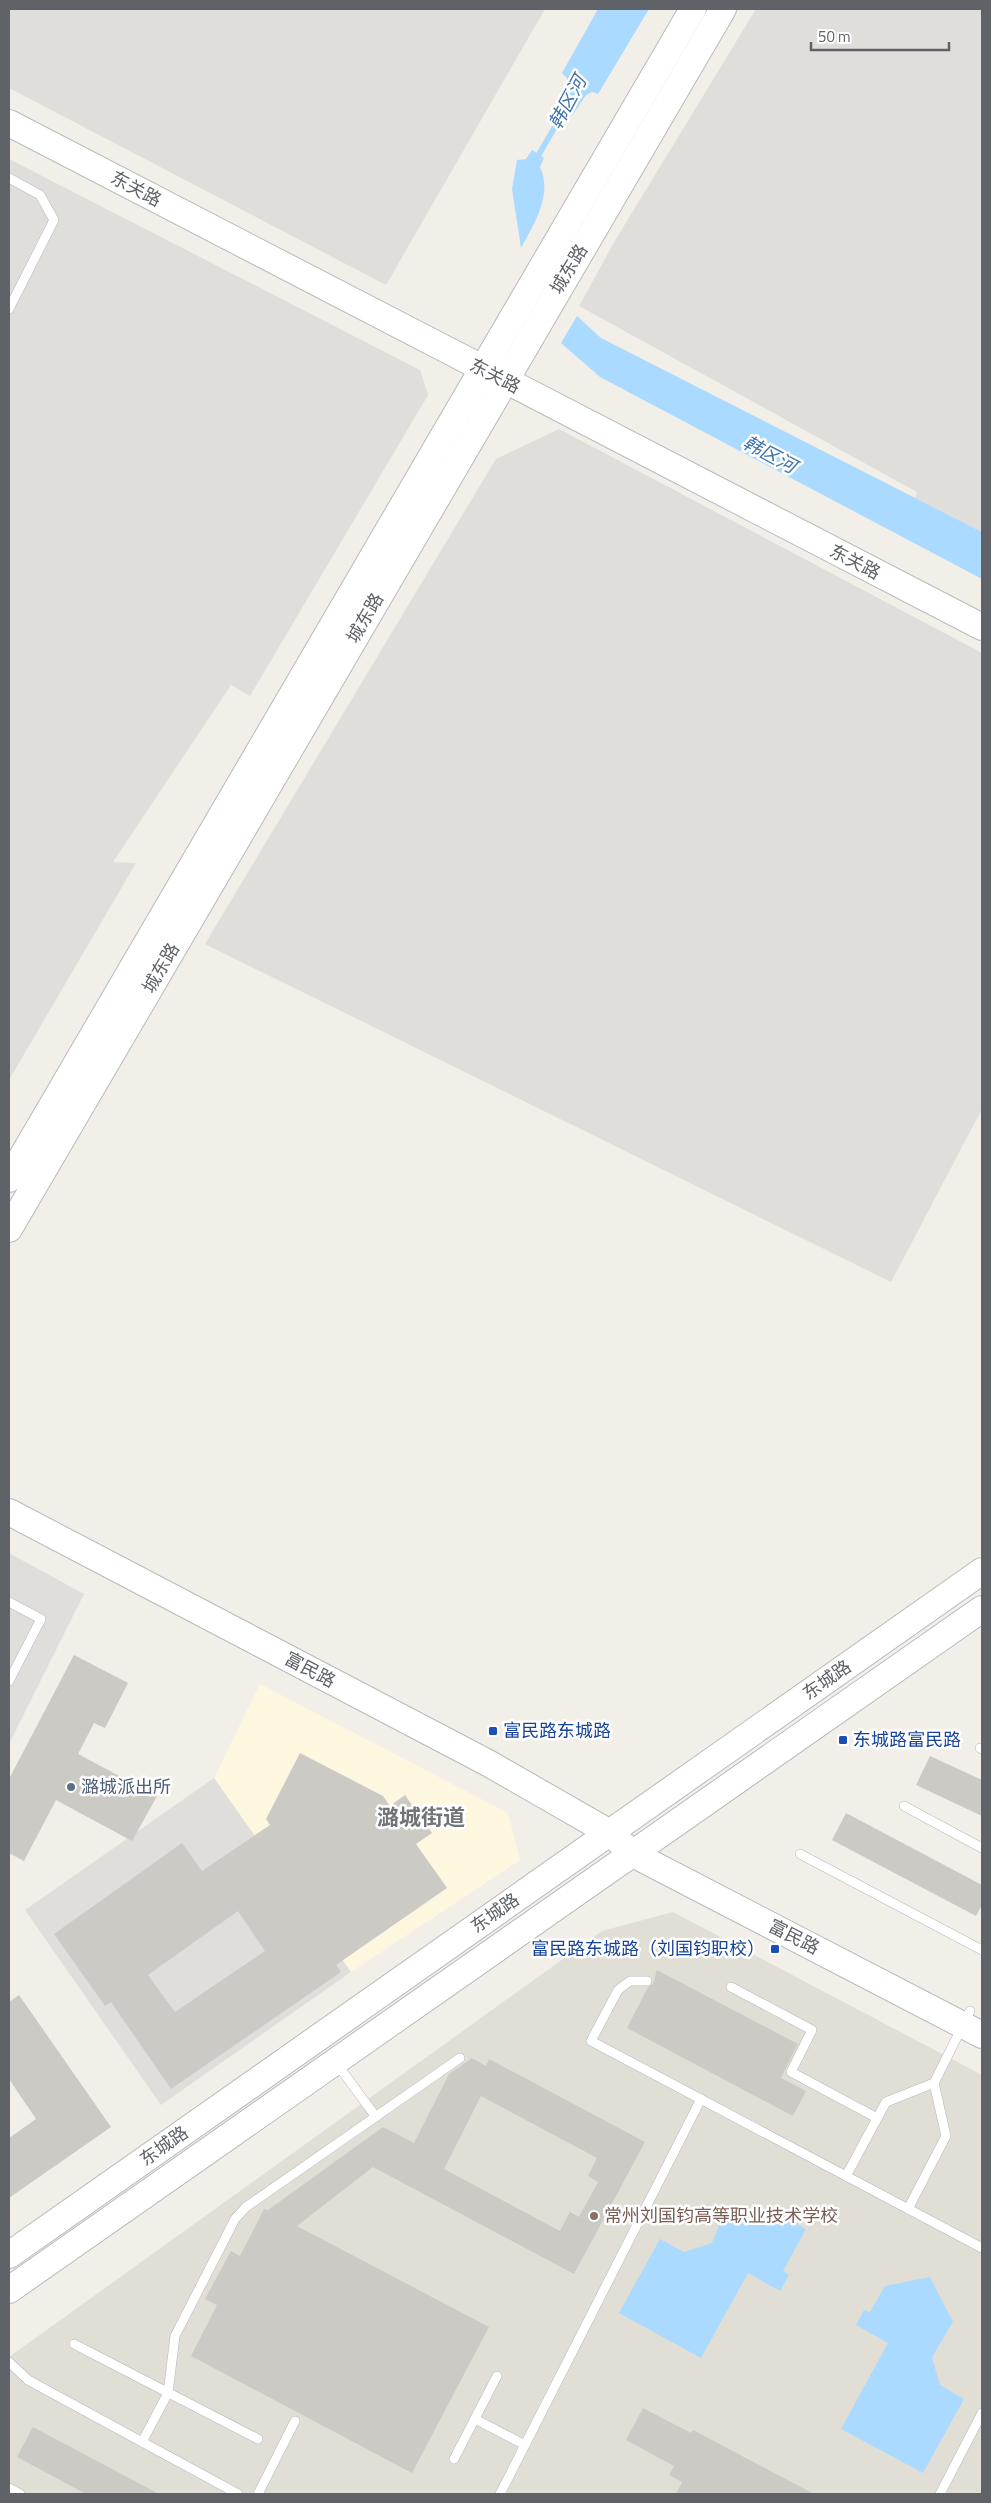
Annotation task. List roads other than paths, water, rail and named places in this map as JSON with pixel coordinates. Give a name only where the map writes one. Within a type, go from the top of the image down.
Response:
[{"type":"street","name":"城东路","points":[[9,1229],[493,375],[694,9]]},
{"type":"street","name":"城东路","points":[[9,1179],[493,375],[723,9]]},
{"type":"street","name":"东关路","points":[[9,123],[982,627]]},
{"type":"street","name":"富民路","points":[[9,1512],[488,1763],[610,1833],[974,2022]]},
{"type":"street","name":"东城路","points":[[9,2255],[982,1572]]},
{"type":"street","name":"东城路","points":[[9,2290],[982,1609]]},
{"type":"lane","points":[[9,178],[40,195],[54,220],[9,309]]},
{"type":"lane","points":[[9,1602],[41,1619],[9,1681]]},
{"type":"lane","points":[[904,1806],[982,1848]]},
{"type":"lane","points":[[800,1854],[982,1950]]},
{"type":"lane","points":[[647,1981],[630,1981],[618,1990],[591,2041],[982,2248]]},
{"type":"lane","points":[[731,1987],[812,2030],[791,2072],[877,2118]]},
{"type":"lane","points":[[846,2176],[886,2102],[934,2083],[974,2022]]},
{"type":"lane","points":[[142,2442],[168,2392],[174,2336],[235,2219],[246,2207],[460,2058]]},
{"type":"lane","points":[[335,2062],[376,2117]]},
{"type":"lane","points":[[908,2209],[946,2136],[934,2083]]},
{"type":"lane","points":[[500,2494],[701,2099]]},
{"type":"lane","points":[[74,2344],[258,2439]]},
{"type":"lane","points":[[9,2362],[28,2380],[236,2494]]},
{"type":"lane","points":[[454,2459],[497,2376]]},
{"type":"lane","points":[[940,2494],[982,2413]]},
{"type":"lane","points":[[475,2419],[525,2446]]},
{"type":"lane","points":[[258,2494],[295,2421]]},
{"type":"lane","points":[[9,2488],[20,2494]]},
{"type":"water","points":[[598,9],[649,9],[598,94],[592,92],[586,95],[572,116],[557,106],[567,82],[567,78],[562,73]]},
{"type":"water","points":[[532,150],[544,158],[540,167],[544,188],[543,199],[536,219],[521,248],[512,189],[517,160],[526,159]]},
{"type":"water","points":[[577,316],[601,338],[982,532],[982,579],[600,377],[561,343]]},
{"type":"water","points":[[767,2208],[806,2229],[783,2271],[789,2275],[780,2291],[748,2273],[701,2358],[619,2313],[660,2239],[684,2252],[712,2243],[724,2213]]},
{"type":"water","points":[[930,2277],[953,2322],[932,2357],[940,2385],[964,2399],[923,2473],[841,2429],[888,2343],[856,2325],[864,2310],[870,2312],[885,2286]]},
{"type":"waterway","name":"韩区河","points":[[535,161],[567,106]]},
{"type":"place","name":"富民路东城路","points":[[493,1731]]},
{"type":"place","name":"东城路富民路","points":[[843,1740]]},
{"type":"place","name":"潞城派出所","points":[[71,1787]]},
{"type":"place","name":"富民路东城路（刘国钧职校）","points":[[775,1949]]},
{"type":"place","name":"常州刘国钧高等职业技术学校","points":[[594,2216]]},
{"type":"district","name":"潞城街道","points":[[421,1817]]}]
